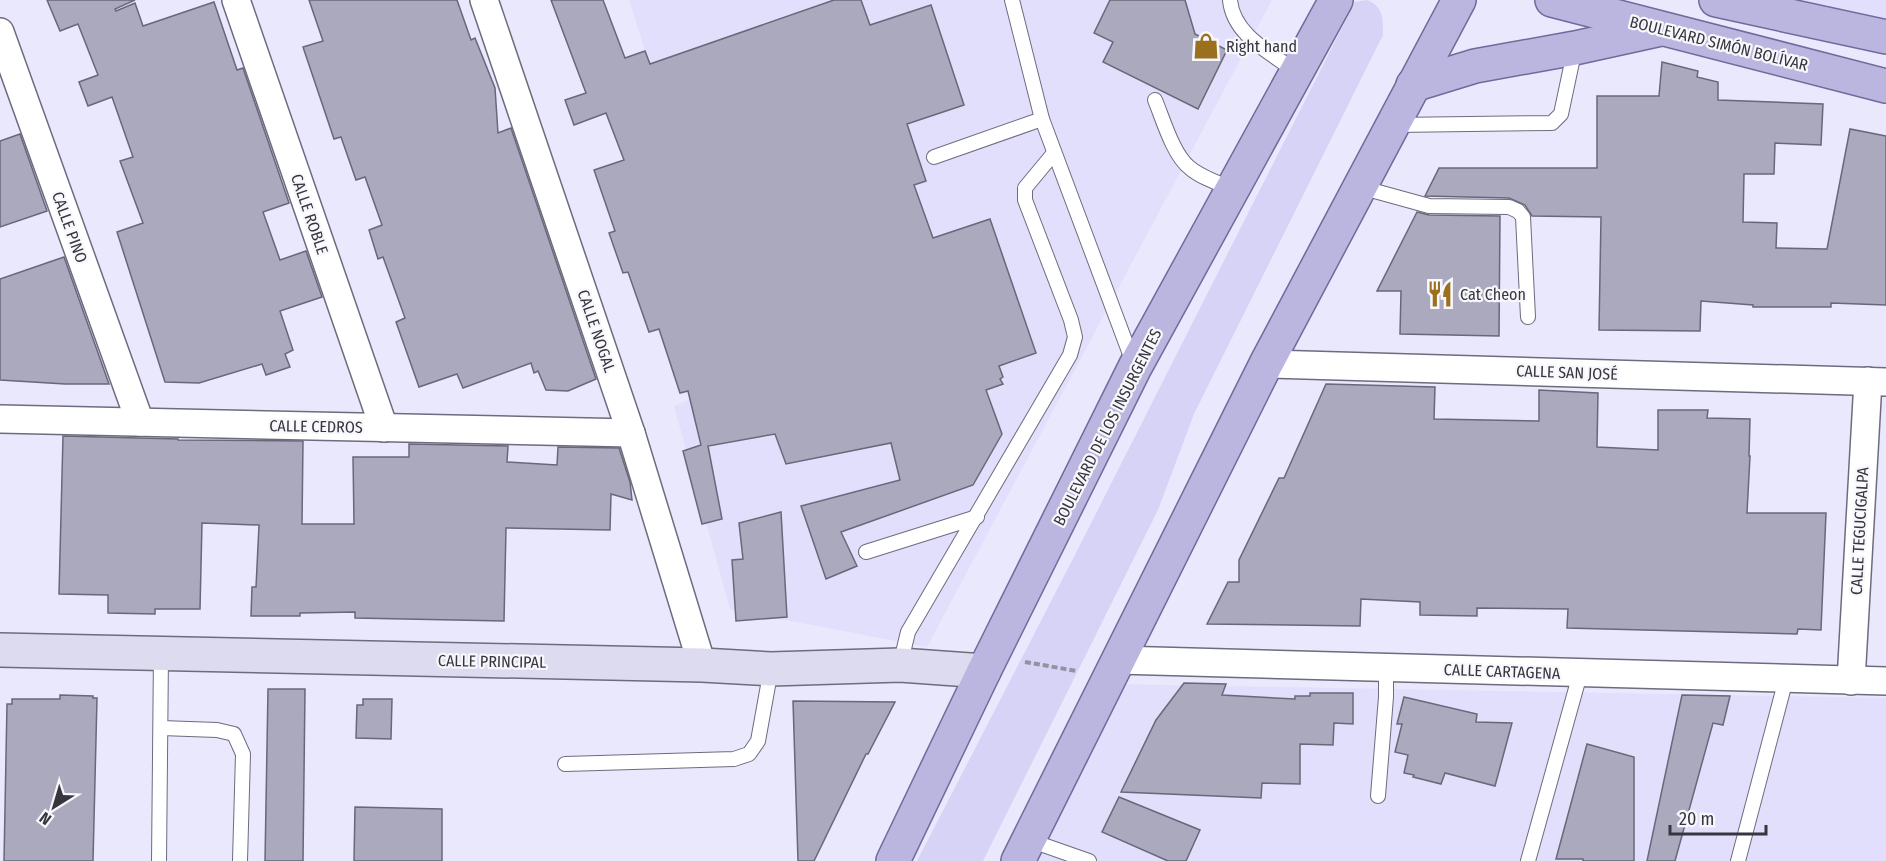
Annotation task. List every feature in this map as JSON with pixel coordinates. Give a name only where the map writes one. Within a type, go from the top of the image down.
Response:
[{"type":"main road","name":"BOULEVARD DE LOS INSURGENTES","points":[[893,861],[988,664],[1136,368],[1336,0]]},
{"type":"main road","points":[[1024,850],[1266,364],[1459,0]]},
{"type":"main road","name":"BOULEVARD SIMÓN BOLÍVAR","points":[[1552,0],[1886,86]]},
{"type":"main road","points":[[1716,0],[1886,37]]},
{"type":"main road","points":[[1413,85],[1474,66],[1575,48],[1662,28]]},
{"type":"street","name":"CALLE ROBLE","points":[[237,0],[384,428]]},
{"type":"street","name":"CALLE NOGAL","points":[[484,0],[631,433],[702,665]]},
{"type":"street","name":"CALLE PINO","points":[[0,32],[140,422]]},
{"type":"street","name":"CALLE SAN JOSÉ","points":[[1266,364],[1877,381]]},
{"type":"street","name":"CALLE TEGUCIGALPA","points":[[1851,681],[1877,381]]},
{"type":"street","name":"CALLE CEDROS","points":[[0,419],[631,433]]},
{"type":"street","name":"CALLE PRINCIPAL","points":[[0,650],[702,665],[771,669],[988,664]]},
{"type":"street","name":"CALLE CARTAGENA","points":[[1114,668],[1386,668],[1886,681]]},
{"type":"lane","points":[[1012,0],[1042,119],[1136,368]]},
{"type":"lane","points":[[1230,0],[1233,17],[1245,34],[1297,72]]},
{"type":"lane","points":[[1392,125],[1552,123],[1561,114],[1575,48]]},
{"type":"lane","points":[[1155,100],[1180,158],[1203,177],[1233,189]]},
{"type":"lane","points":[[934,158],[1042,119]]},
{"type":"lane","points":[[900,665],[908,632],[1070,355],[1075,337],[1071,320],[1025,200],[1025,188],[1054,153]]},
{"type":"lane","points":[[1360,187],[1429,206],[1509,207],[1518,211],[1523,217],[1528,317]]},
{"type":"lane","points":[[866,552],[977,517]]},
{"type":"lane","points":[[159,861],[161,654]]},
{"type":"lane","points":[[1378,796],[1386,697],[1386,668]]},
{"type":"lane","points":[[565,764],[734,759],[749,754],[758,741],[771,669]]},
{"type":"lane","points":[[1528,861],[1580,674]]},
{"type":"lane","points":[[1738,861],[1786,679]]},
{"type":"lane","points":[[161,728],[217,730],[234,734],[243,754],[240,861]]},
{"type":"lane","points":[[1024,850],[1089,861]]},
{"type":"path","points":[[988,664],[1114,668]]},
{"type":"shaded area","points":[[629,0],[1272,0],[927,647],[730,609],[674,406],[748,375]]},
{"type":"shaded area","points":[[1367,0],[1380,10],[1383,35],[1194,414],[1158,510],[983,861],[917,861],[1355,2]]},
{"type":"shaded area","points":[[1785,0],[1886,0],[1886,23]]},
{"type":"shaded area","points":[[1113,684],[1886,698],[1886,861],[1023,861]]},
{"type":"building","points":[[47,0],[135,0],[115,9],[116,11],[135,3],[143,26],[214,2],[237,70],[243,68],[289,203],[263,212],[280,260],[306,251],[322,297],[280,311],[293,350],[285,354],[290,367],[266,375],[262,364],[199,383],[165,382],[117,232],[143,223],[120,161],[133,157],[112,97],[88,106],[79,82],[98,75],[78,24],[60,31]]},
{"type":"building","points":[[309,0],[457,0],[471,40],[475,38],[495,88],[498,133],[511,128],[596,379],[568,391],[546,390],[538,371],[534,373],[531,363],[463,388],[457,374],[419,387],[396,322],[405,318],[383,257],[378,259],[369,230],[382,225],[365,177],[356,180],[341,137],[334,139],[303,47],[323,41]]},
{"type":"building","points":[[551,0],[603,0],[625,58],[645,51],[650,64],[834,0],[861,0],[870,25],[931,5],[964,105],[907,124],[926,181],[914,185],[933,238],[990,219],[1036,353],[999,366],[1003,377],[1000,379],[1003,384],[986,390],[1002,434],[973,485],[841,532],[857,566],[826,579],[801,506],[900,480],[891,443],[786,464],[775,434],[708,446],[722,519],[702,524],[683,451],[701,445],[688,391],[680,393],[659,329],[649,332],[628,272],[623,273],[609,233],[615,231],[594,170],[624,160],[606,113],[574,125],[565,100],[586,93]]},
{"type":"building","points":[[1110,0],[1185,0],[1195,34],[1227,50],[1198,109],[1103,62],[1113,42],[1094,33]]},
{"type":"building","points":[[1662,62],[1698,71],[1697,77],[1718,82],[1718,100],[1823,104],[1821,145],[1775,143],[1774,174],[1744,174],[1743,222],[1777,223],[1776,248],[1827,249],[1850,129],[1886,136],[1886,305],[1831,303],[1831,307],[1753,307],[1753,305],[1701,301],[1700,331],[1599,330],[1601,217],[1532,216],[1525,205],[1509,198],[1425,196],[1439,168],[1597,168],[1597,96],[1659,96]]},
{"type":"building","points":[[20,134],[47,211],[0,227],[0,141]]},
{"type":"building","points":[[1417,212],[1429,215],[1500,216],[1499,336],[1400,334],[1401,291],[1377,291]]},
{"type":"building","points":[[64,257],[109,384],[0,380],[0,279]]},
{"type":"building","points":[[1326,384],[1435,387],[1434,419],[1539,421],[1539,390],[1598,393],[1597,447],[1658,450],[1658,410],[1708,410],[1707,418],[1750,419],[1747,513],[1826,513],[1821,630],[1798,629],[1797,634],[1567,628],[1568,609],[1477,608],[1477,616],[1420,615],[1420,602],[1361,599],[1360,626],[1207,624],[1228,582],[1239,582],[1239,560],[1279,478],[1284,478]]},
{"type":"building","points":[[63,436],[303,441],[302,524],[354,524],[353,457],[409,457],[409,444],[508,446],[507,462],[557,465],[558,447],[619,448],[630,482],[632,500],[611,494],[610,530],[506,528],[504,621],[355,618],[355,612],[300,613],[300,616],[251,616],[252,587],[256,587],[259,525],[202,523],[200,609],[155,609],[155,614],[108,613],[108,595],[59,594]]},
{"type":"building","points":[[781,512],[787,617],[736,621],[732,560],[743,559],[739,523]]},
{"type":"building","points":[[1184,683],[1226,684],[1222,695],[1295,699],[1295,696],[1310,696],[1310,693],[1353,693],[1353,724],[1334,723],[1333,745],[1300,744],[1300,784],[1262,783],[1261,798],[1121,792],[1156,720]]},
{"type":"building","points":[[268,689],[305,689],[303,861],[265,861]]},
{"type":"building","points":[[60,695],[97,698],[93,861],[4,861],[7,704],[12,704],[12,699],[60,699]]},
{"type":"building","points":[[1682,695],[1730,696],[1723,725],[1713,723],[1675,861],[1647,861]]},
{"type":"building","points":[[1404,697],[1477,714],[1476,722],[1512,723],[1495,786],[1445,773],[1441,784],[1404,773],[1408,755],[1395,752],[1402,724],[1397,724]]},
{"type":"building","points":[[363,699],[392,699],[391,739],[356,738],[357,705],[363,705]]},
{"type":"building","points":[[793,701],[895,702],[866,754],[814,861],[798,861]]},
{"type":"building","points":[[1587,744],[1634,757],[1634,861],[1556,859]]},
{"type":"building","points":[[1119,797],[1200,830],[1186,861],[1168,861],[1102,832]]},
{"type":"building","points":[[355,807],[442,809],[442,861],[354,861]]},
{"type":"place","name":"Right hand","points":[[1206,46]]},
{"type":"place","name":"Cat Cheon","points":[[1440,294]]}]
